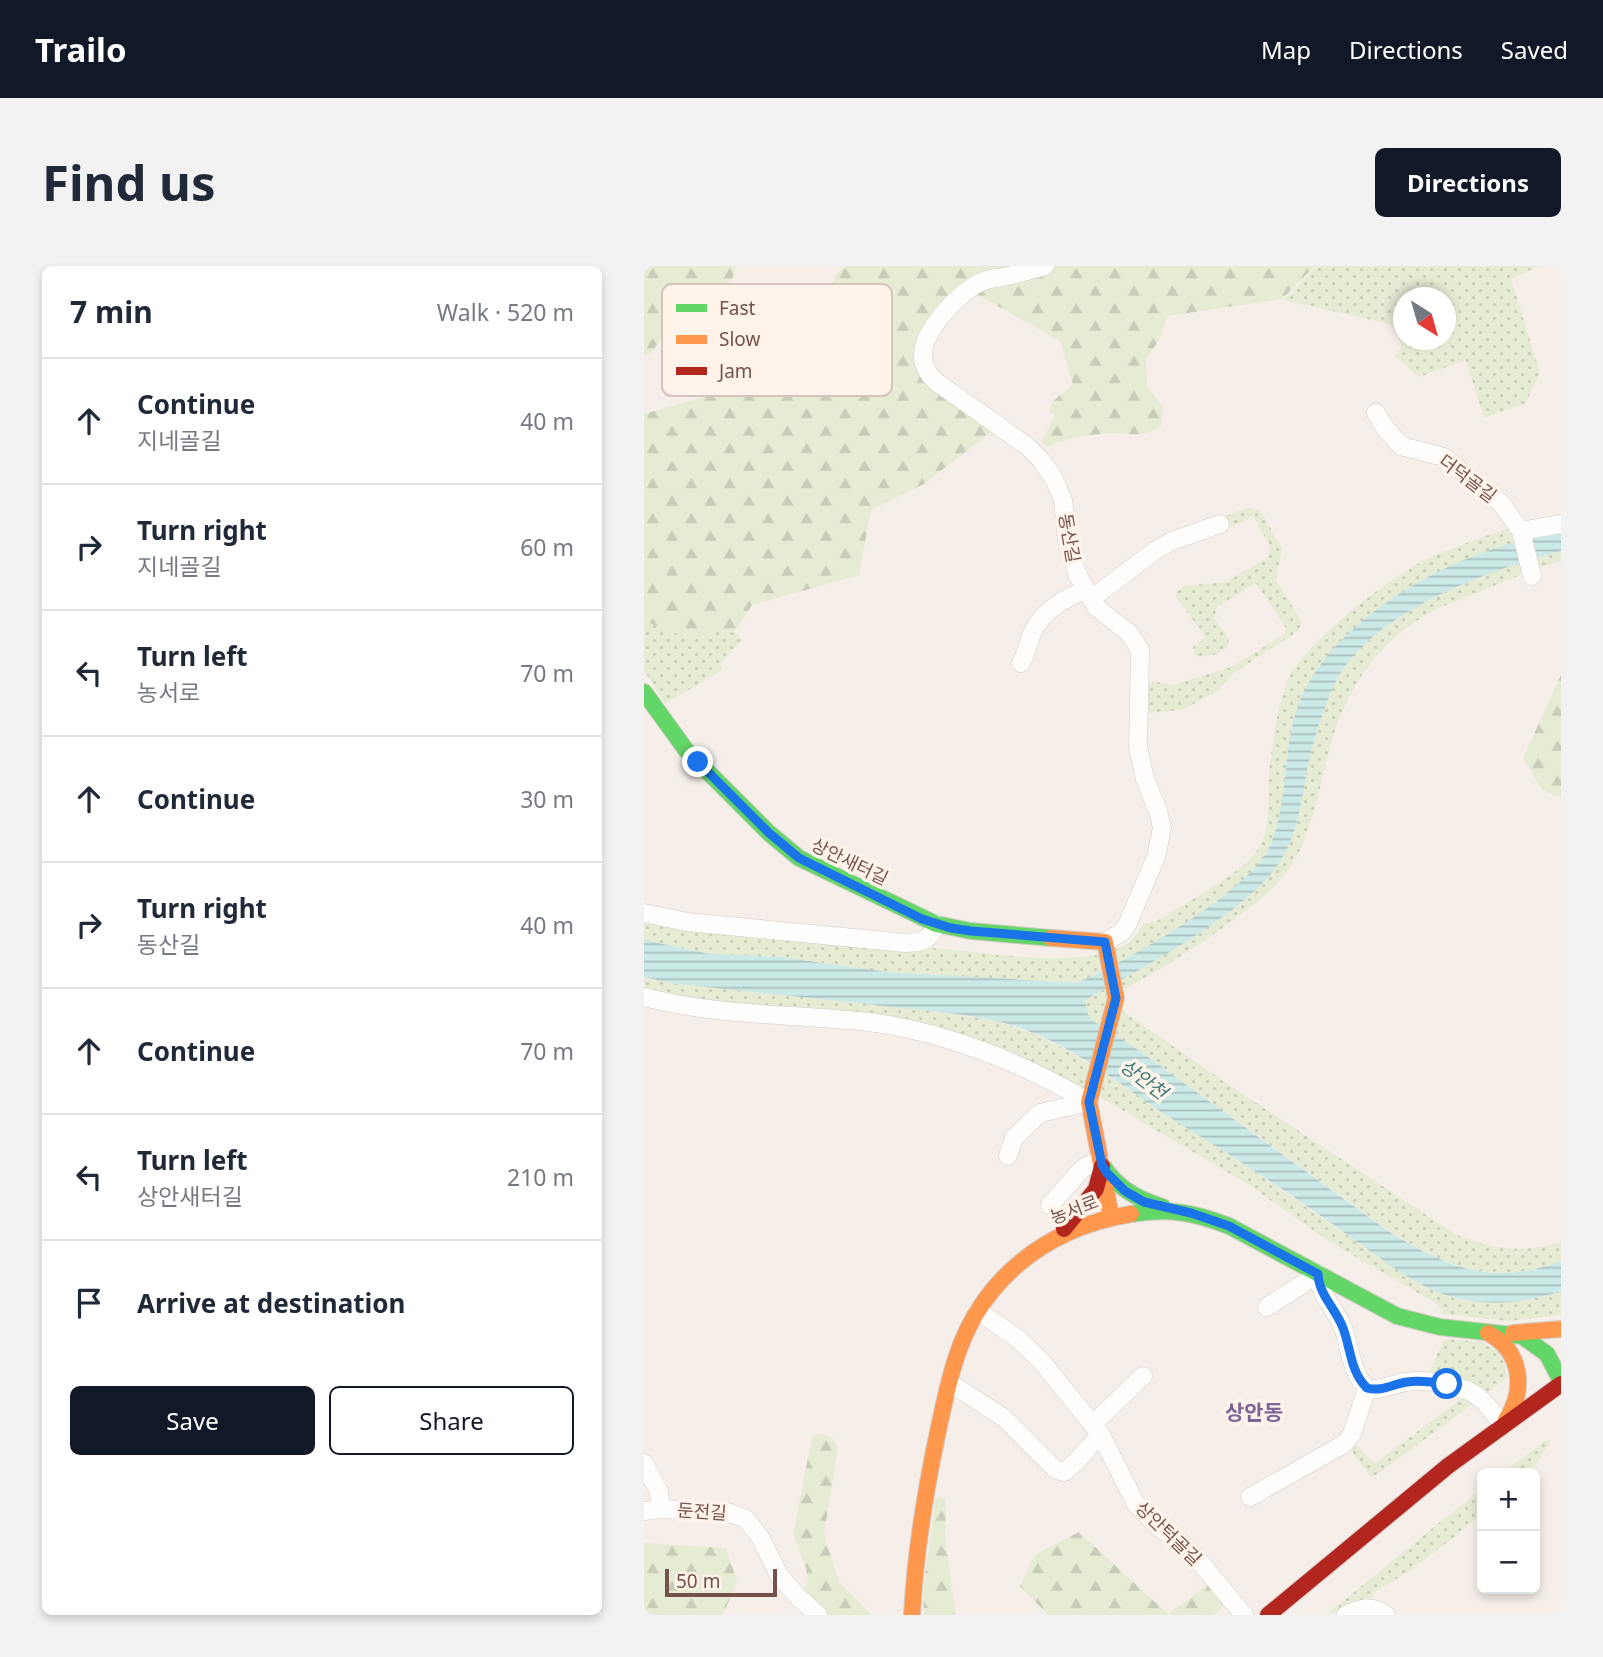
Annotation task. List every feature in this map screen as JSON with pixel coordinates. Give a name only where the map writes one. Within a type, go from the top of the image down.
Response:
[{"type":"street","name":"동산길","points":[[1045,266],[982,282],[967,290],[955,300],[928,338],[923,359],[928,374],[935,381],[1027,446],[1047,468],[1063,500],[1069,551],[1088,594],[1103,614],[1129,633],[1140,650],[1138,747],[1145,779],[1162,828],[1156,857],[1131,918],[1122,932],[1106,946]]},
{"type":"street","name":"더덕골길","points":[[1376,413],[1401,446],[1444,457],[1481,485],[1501,503],[1521,533]]},
{"type":"street","points":[[1021,663],[1033,632],[1042,619],[1067,598],[1088,594],[1164,546],[1220,524]]},
{"type":"street","points":[[1531,573],[1521,533],[1561,524]]},
{"type":"street","name":"상안새터길","points":[[644,692],[686,750],[780,843],[799,858],[936,924],[971,931],[1106,946]]},
{"type":"street","points":[[644,913],[687,922],[906,943],[925,942],[931,937],[936,924]]},
{"type":"street","points":[[1106,946],[1115,999],[1089,1097],[1111,1216]]},
{"type":"street","points":[[644,997],[681,1005],[870,1023],[901,1029],[974,1048],[1089,1097]]},
{"type":"street","points":[[1008,1157],[1014,1138],[1040,1113],[1089,1097]]},
{"type":"street","points":[[1050,1206],[1081,1170],[1088,1165],[1102,1163]]},
{"type":"street","points":[[1102,1163],[1112,1180],[1125,1191],[1144,1202],[1171,1210]]},
{"type":"street","points":[[1056,1235],[1091,1196],[1099,1182],[1102,1163]]},
{"type":"street","name":"농서로","points":[[912,1615],[913,1571],[919,1522],[950,1383],[961,1345],[978,1311],[1008,1272],[1033,1250],[1056,1235],[1072,1227],[1111,1216],[1171,1210],[1191,1213],[1229,1226],[1397,1316],[1440,1327],[1504,1333],[1534,1341],[1552,1359],[1561,1383],[1502,1423],[1438,1473],[1268,1615]]},
{"type":"street","points":[[1268,1307],[1318,1274],[1320,1287],[1343,1328],[1354,1369],[1367,1388]]},
{"type":"street","name":"상안턱골길","points":[[978,1311],[1031,1350],[1097,1430],[1136,1504],[1158,1527],[1182,1544],[1199,1561],[1244,1615]]},
{"type":"street","points":[[1504,1333],[1561,1329]]},
{"type":"street","points":[[1367,1388],[1380,1389],[1406,1382],[1429,1381],[1447,1384],[1474,1394],[1502,1423],[1514,1409],[1518,1395],[1514,1360],[1505,1342],[1484,1332]]},
{"type":"street","points":[[950,1383],[1004,1418],[1056,1470],[1064,1472],[1072,1467],[1097,1430],[1143,1376]]},
{"type":"street","points":[[1250,1497],[1344,1444],[1352,1434],[1367,1388]]},
{"type":"street","name":"둔전길","points":[[644,1463],[659,1492],[649,1509],[727,1512],[746,1519],[760,1537],[779,1575],[818,1615]]},
{"type":"street","points":[[1346,1615],[1368,1607],[1386,1615]]},
{"type":"green space","points":[[644,266],[734,266],[733,278],[725,284],[662,284],[662,338],[651,353],[644,356]]},
{"type":"green space","points":[[846,266],[1315,266],[1282,299],[1168,316],[1159,340],[1146,360],[1147,386],[1163,407],[1161,427],[1138,434],[1081,436],[1048,447],[1041,442],[1055,416],[1049,412],[1050,407],[1073,385],[1060,341],[976,294],[925,330],[936,391],[991,432],[924,484],[871,510],[859,575],[752,605],[735,631],[710,631],[694,640],[644,621],[644,414],[707,396],[892,396],[892,284],[832,284],[836,274]]},
{"type":"green space","points":[[1317,266],[1539,266],[1511,279],[1540,373],[1525,404],[1484,418],[1466,360],[1419,377],[1395,356],[1400,350],[1456,350],[1456,287],[1393,287],[1393,325],[1284,300]]},
{"type":"green space","points":[[1246,508],[1260,510],[1282,548],[1276,580],[1302,622],[1298,631],[1234,673],[1218,691],[1182,710],[1147,713],[1147,688],[1152,681],[1173,685],[1231,667],[1285,634],[1286,628],[1256,583],[1217,607],[1214,618],[1226,634],[1229,643],[1227,647],[1215,654],[1195,656],[1193,646],[1205,636],[1176,597],[1176,592],[1183,586],[1226,582],[1268,557],[1270,546],[1253,516],[1231,528],[1226,516]]},
{"type":"green space","points":[[1511,525],[1561,528],[1561,534],[1524,540],[1444,570],[1405,592],[1368,618],[1337,647],[1312,679],[1296,713],[1274,837],[1254,870],[1209,908],[1152,944],[1098,973],[1077,983],[887,972],[780,957],[710,954],[644,940],[644,916],[823,938],[1013,956],[1076,957],[1118,949],[1135,937],[1143,924],[1157,921],[1235,872],[1261,845],[1267,822],[1270,762],[1280,703],[1294,669],[1307,653],[1362,602],[1399,575],[1437,555]]},
{"type":"green space","points":[[1561,551],[1561,561],[1443,606],[1390,642],[1364,673],[1344,708],[1330,747],[1310,825],[1298,855],[1285,875],[1261,899],[1208,939],[1105,999],[1235,1089],[1457,1235],[1495,1247],[1522,1249],[1561,1242],[1561,1261],[1537,1269],[1493,1273],[1453,1264],[1391,1232],[1141,1052],[1089,1018],[1084,1000],[1161,957],[1217,921],[1242,902],[1279,863],[1293,835],[1314,741],[1333,688],[1354,656],[1377,634],[1404,614],[1467,582]]},
{"type":"green space","points":[[644,621],[694,640],[710,631],[735,632],[742,640],[720,664],[722,670],[665,704],[644,670]]},
{"type":"green space","points":[[1561,675],[1561,798],[1542,790],[1523,758]]},
{"type":"green space","points":[[644,977],[670,983],[925,1010],[993,1020],[1035,1034],[1074,1054],[1244,1164],[1398,1270],[1450,1297],[1474,1302],[1512,1302],[1561,1291],[1561,1315],[1509,1321],[1443,1314],[1437,1304],[1330,1242],[1249,1185],[1107,1101],[1021,1061],[976,1044],[644,992]]},
{"type":"green space","points":[[1444,1339],[1482,1342],[1503,1355],[1506,1379],[1486,1393],[1427,1377]]},
{"type":"green space","points":[[1464,1397],[1474,1403],[1372,1478],[1348,1447],[1353,1443],[1375,1463]]},
{"type":"green space","points":[[821,1433],[832,1438],[838,1448],[824,1534],[839,1582],[872,1615],[826,1615],[802,1596],[808,1582],[806,1568],[793,1535],[812,1437]]},
{"type":"green space","points":[[1546,1440],[1551,1441],[1532,1468],[1509,1468]]},
{"type":"green space","points":[[1477,1492],[1477,1518],[1416,1566],[1373,1593],[1372,1601],[1326,1615]]},
{"type":"green space","points":[[939,1497],[946,1499],[945,1538],[956,1615],[924,1615],[923,1591],[935,1500]]},
{"type":"green space","points":[[1079,1532],[1168,1614],[1209,1584],[1223,1603],[1222,1608],[1213,1615],[1048,1615],[1020,1586],[1034,1555]]},
{"type":"green space","points":[[644,1543],[726,1548],[737,1581],[723,1615],[644,1615]]},
{"type":"water","name":"상안천","points":[[1561,534],[1561,551],[1467,582],[1435,597],[1404,614],[1354,656],[1336,681],[1324,711],[1310,756],[1293,835],[1279,863],[1242,902],[1217,921],[1161,957],[1085,1000],[1089,1018],[1141,1052],[1391,1233],[1433,1256],[1473,1270],[1514,1273],[1561,1261],[1561,1291],[1520,1301],[1493,1303],[1452,1297],[1426,1287],[1087,1061],[1054,1042],[1020,1028],[953,1014],[670,983],[644,977],[644,940],[710,954],[780,957],[887,972],[1077,983],[1098,973],[1152,944],[1209,907],[1234,888],[1267,852],[1274,836],[1282,802],[1296,712],[1312,677],[1337,645],[1368,616],[1404,591],[1444,569],[1484,552],[1524,540]]},
{"type":"traffic: fast","points":[[644,692],[686,750],[769,833],[799,858],[936,924],[971,931],[1051,938]]},
{"type":"traffic: fast","points":[[1103,1166],[1115,1181],[1129,1192],[1163,1207]]},
{"type":"traffic: fast","points":[[1131,1214],[1169,1211],[1204,1217],[1229,1226],[1397,1316],[1440,1327],[1522,1336],[1547,1354],[1561,1381]]},
{"type":"traffic: slow","points":[[1051,938],[1105,942],[1116,998],[1089,1102],[1111,1216]]},
{"type":"traffic: slow","points":[[912,1615],[915,1571],[928,1484],[953,1368],[964,1337],[997,1285],[1018,1264],[1043,1246],[1070,1232],[1099,1221],[1131,1214]]},
{"type":"traffic: slow","points":[[1513,1333],[1561,1329]]},
{"type":"traffic: slow","points":[[1488,1333],[1508,1350],[1517,1372],[1516,1396],[1506,1420]]},
{"type":"traffic: jam","points":[[1064,1229],[1096,1189],[1102,1166]]},
{"type":"traffic: jam","points":[[1268,1615],[1448,1466],[1561,1384]]},
{"type":"district","name":"상안동","points":[[1254,1412]]},
{"type":"route","points":[[698,762],[769,833],[799,858],[922,919],[971,931],[1105,942],[1116,998],[1089,1102],[1102,1165],[1112,1180],[1144,1202],[1191,1213],[1229,1226],[1318,1274],[1324,1296],[1343,1328],[1357,1376],[1367,1388],[1374,1390],[1406,1382],[1429,1381],[1447,1384]]}]
